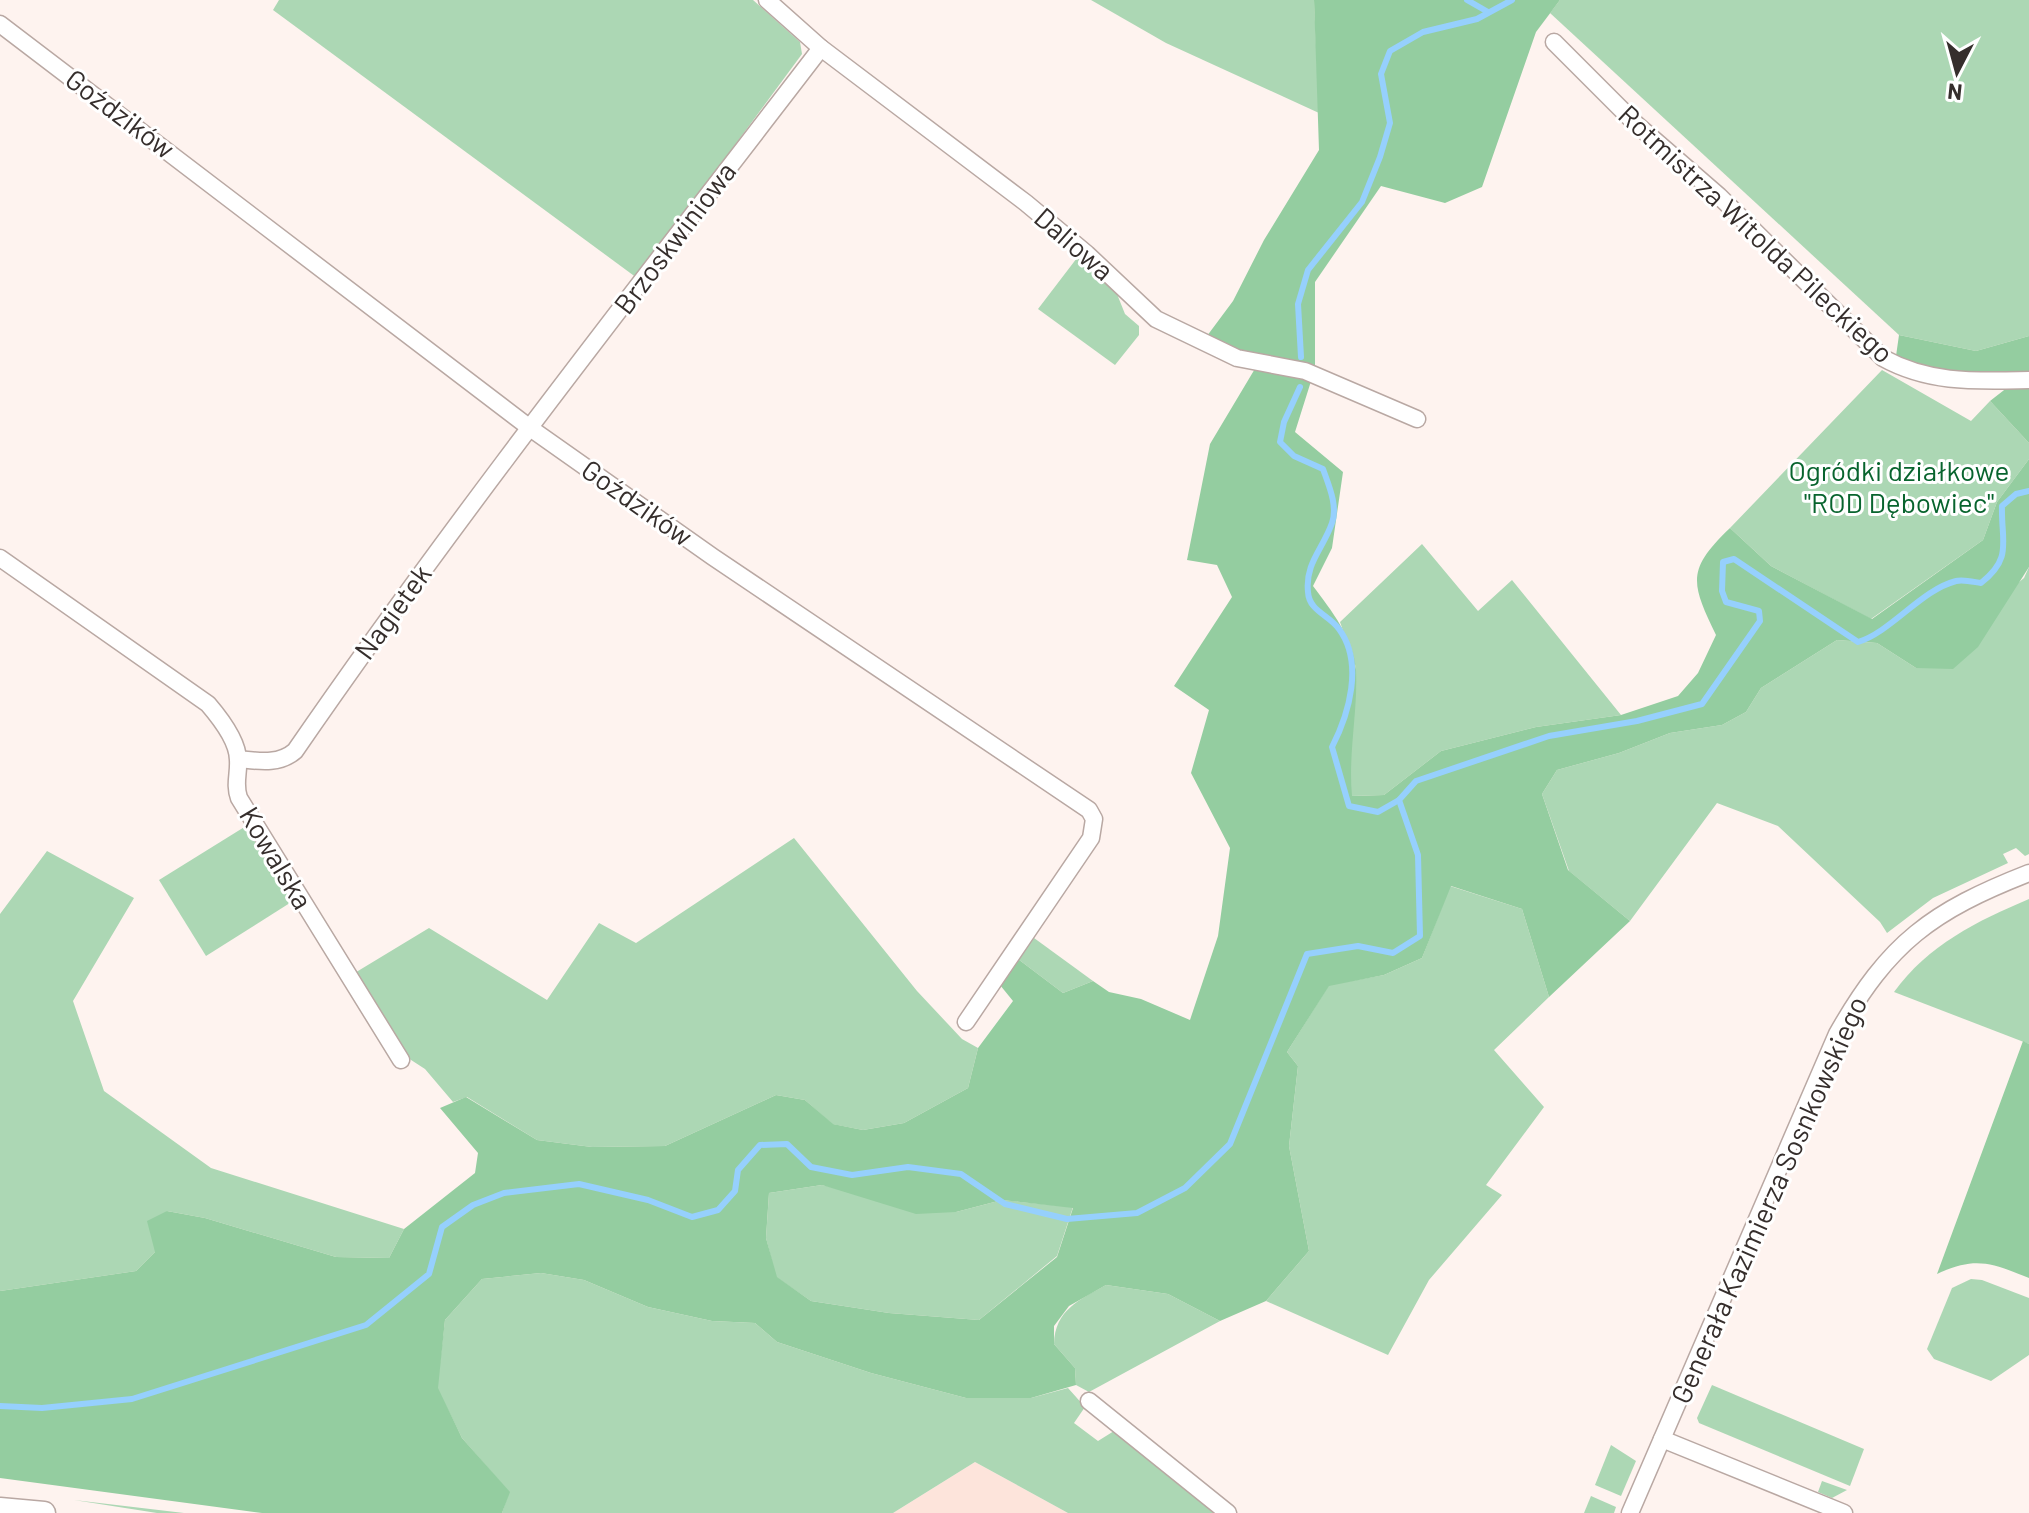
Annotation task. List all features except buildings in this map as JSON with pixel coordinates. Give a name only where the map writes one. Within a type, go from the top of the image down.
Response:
[{"type":"main road","points":[[0,1509],[44,1513]]},
{"type":"street","name":"Daliowa","points":[[767,0],[821,48],[1026,203],[1087,254],[1156,319],[1237,358],[1305,371],[1417,419]]},
{"type":"street","name":"Goździków","points":[[0,24],[530,428],[713,557],[1089,810],[1094,819],[1091,838],[966,1022]]},
{"type":"street","name":"Rotmistrza Witolda Pileckiego","points":[[1554,42],[1636,124],[1719,196],[1883,358],[1915,373],[1949,381],[2029,380]]},
{"type":"street","name":"Brzoskwiniowa","points":[[530,428],[821,48]]},
{"type":"street","name":"Nagietek","points":[[239,759],[275,760],[287,758],[295,751],[356,663],[530,428]]},
{"type":"street","name":"Kowalska","points":[[0,558],[208,704],[224,725],[239,759],[235,774],[239,798],[401,1060]]},
{"type":"street","name":"Generała Kazimierza Sosnkowskiego","points":[[1630,1513],[1837,1034],[1867,982],[1922,926],[1976,894],[2029,873]]},
{"type":"street","points":[[1089,1401],[1228,1513]]},
{"type":"street","points":[[1662,1439],[1844,1513]]},
{"type":"shaded area","points":[[975,1462],[1068,1513],[893,1513]]},
{"type":"green space","points":[[279,0],[753,0],[800,42],[802,54],[637,278],[273,10]]},
{"type":"green space","points":[[1091,0],[1314,0],[1319,113],[1166,43]]},
{"type":"green space","points":[[1314,0],[1560,0],[1536,32],[1482,187],[1445,203],[1381,186],[1315,282],[1315,369],[1259,359],[1204,340],[1233,301],[1264,240],[1319,150]]},
{"type":"green space","points":[[1560,0],[2029,0],[2029,336],[1976,351],[1899,335],[1550,13]]},
{"type":"green space","points":[[1080,254],[1113,284],[1125,314],[1139,326],[1139,335],[1115,365],[1038,309]]},
{"type":"green space","points":[[1899,335],[1976,351],[2029,336],[2029,374],[1944,374],[1896,356]]},
{"type":"green space","points":[[1256,367],[1312,378],[1295,432],[1343,472],[1332,548],[1313,586],[1340,625],[1354,658],[1352,796],[1384,795],[1441,751],[1536,727],[1621,715],[1678,696],[1698,673],[1716,635],[1701,602],[1697,578],[1706,555],[1730,528],[1771,566],[1872,619],[1983,540],[1997,502],[2029,459],[2029,567],[1978,647],[1953,669],[1916,668],[1877,643],[1837,640],[1761,688],[1746,712],[1722,725],[1670,733],[1619,753],[1557,770],[1542,794],[1568,870],[1630,921],[1549,997],[1522,909],[1451,886],[1422,958],[1384,975],[1329,986],[1287,1052],[1298,1066],[1289,1146],[1309,1251],[1266,1301],[1220,1321],[1168,1294],[1106,1285],[1069,1306],[1054,1326],[1054,1344],[1075,1368],[1076,1385],[1031,1398],[966,1398],[871,1373],[777,1342],[755,1323],[712,1321],[648,1307],[584,1280],[541,1273],[482,1279],[445,1320],[438,1388],[462,1438],[510,1492],[502,1513],[262,1513],[0,1478],[0,1291],[136,1271],[155,1252],[147,1221],[167,1211],[205,1218],[336,1257],[389,1258],[404,1229],[475,1173],[478,1153],[440,1108],[466,1097],[537,1140],[592,1147],[665,1146],[776,1095],[805,1100],[833,1124],[863,1130],[904,1123],[968,1088],[978,1048],[1013,1001],[1000,985],[1018,959],[1063,993],[1093,981],[1109,992],[1141,999],[1190,1020],[1218,936],[1230,848],[1191,773],[1209,710],[1174,686],[1232,597],[1217,565],[1187,560],[1210,444]],"holes":[[[822,1185],[916,1214],[956,1212],[1002,1200],[1073,1208],[1057,1257],[979,1320],[889,1313],[811,1301],[777,1277],[766,1238],[769,1193]]]},
{"type":"green space","name":"Ogródki działkowe \"ROD Dębowiec\"","points":[[1882,370],[1971,421],[1990,401],[2029,443],[2029,459],[1997,502],[1983,540],[1871,619],[1771,566],[1730,528]]},
{"type":"green space","points":[[2029,386],[2029,443],[1990,401],[2008,387]]},
{"type":"green space","points":[[1422,544],[1478,611],[1512,580],[1621,715],[1536,727],[1441,751],[1384,795],[1351,796],[1351,727],[1356,667],[1340,622]]},
{"type":"green space","points":[[2029,567],[2029,854],[2025,856],[2016,848],[2003,854],[2008,863],[1933,898],[1887,933],[1880,922],[1778,826],[1717,803],[1630,921],[1569,871],[1542,794],[1557,770],[1619,753],[1670,733],[1722,725],[1746,712],[1761,688],[1837,640],[1877,643],[1916,668],[2024,578]]},
{"type":"green space","points":[[246,826],[293,901],[206,956],[159,880]]},
{"type":"green space","points":[[794,838],[917,991],[962,1039],[978,1048],[968,1088],[904,1123],[863,1130],[832,1124],[805,1100],[776,1095],[665,1146],[592,1147],[537,1140],[467,1097],[453,1102],[425,1069],[408,1058],[353,974],[429,928],[547,1000],[599,923],[636,943]]},
{"type":"green space","points":[[47,851],[134,898],[73,1001],[104,1091],[211,1168],[404,1229],[389,1258],[336,1257],[205,1218],[167,1211],[155,1252],[136,1271],[0,1291],[0,914]]},
{"type":"green space","points":[[1450,886],[1522,909],[1549,997],[1494,1050],[1544,1107],[1486,1185],[1502,1195],[1429,1280],[1388,1355],[1266,1301],[1309,1251],[1289,1146],[1298,1066],[1287,1052],[1329,985],[1384,975],[1422,958]]},
{"type":"green space","points":[[2029,899],[2029,1044],[1894,992],[1922,961],[1955,936]]},
{"type":"green space","points":[[1034,938],[1093,981],[1063,993],[1018,959]]},
{"type":"green space","points":[[2023,1041],[2029,1044],[2029,1278],[1973,1263],[1937,1274]]},
{"type":"green space","points":[[822,1185],[956,1212],[1002,1200],[1073,1207],[1057,1256],[979,1320],[889,1313],[811,1301],[776,1277],[766,1238],[769,1193]]},
{"type":"green space","points":[[541,1273],[584,1280],[648,1307],[712,1321],[755,1323],[777,1342],[871,1373],[966,1398],[1031,1398],[1068,1388],[1085,1407],[1074,1423],[1098,1441],[1114,1431],[1216,1513],[1068,1513],[975,1462],[893,1513],[502,1513],[509,1492],[462,1438],[437,1388],[445,1320],[482,1279]]},
{"type":"green space","points":[[1971,1279],[1982,1280],[2029,1298],[2029,1355],[1991,1381],[1934,1359],[1927,1349],[1952,1288]]},
{"type":"green space","points":[[1106,1285],[1168,1294],[1220,1321],[1089,1392],[1076,1385],[1075,1368],[1054,1344],[1055,1332],[1070,1307]]},
{"type":"green space","points":[[1712,1385],[1864,1449],[1850,1486],[1699,1423],[1697,1418]]},
{"type":"green space","points":[[1611,1445],[1636,1461],[1621,1496],[1595,1485]]},
{"type":"green space","points":[[1822,1481],[1847,1490],[1832,1498],[1818,1492]]},
{"type":"green space","points":[[1591,1496],[1616,1507],[1614,1513],[1584,1513]]},
{"type":"green space","points":[[74,1500],[184,1513],[157,1513]]},
{"type":"waterway","points":[[1467,0],[1488,12]]},
{"type":"waterway","points":[[1301,357],[1298,304],[1308,270],[1362,202],[1390,123],[1381,74],[1390,51],[1423,32],[1477,19],[1512,0]]},
{"type":"waterway","points":[[1300,387],[1284,422],[1280,442],[1294,456],[1323,469],[1334,516],[1309,573],[1309,598],[1339,629],[1351,657],[1348,704],[1332,747],[1349,806],[1378,812],[1399,800]]},
{"type":"waterway","points":[[0,1406],[42,1408],[132,1399],[366,1325],[429,1274],[442,1227],[473,1205],[504,1193],[579,1184],[648,1200],[692,1217],[718,1210],[735,1191],[738,1170],[760,1145],[787,1144],[811,1167],[852,1175],[908,1167],[961,1174],[1005,1204],[1067,1219],[1137,1213],[1185,1188],[1230,1144],[1307,954],[1358,946],[1393,953],[1420,936],[1418,855],[1399,800],[1416,781],[1549,736],[1637,721],[1702,704],[1760,621],[1759,611],[1726,602],[1722,591],[1723,562],[1734,559],[1858,642],[1882,630],[1943,586],[1959,580],[1981,583],[1998,565],[2001,557],[2002,506],[2016,494],[2029,491]]}]
